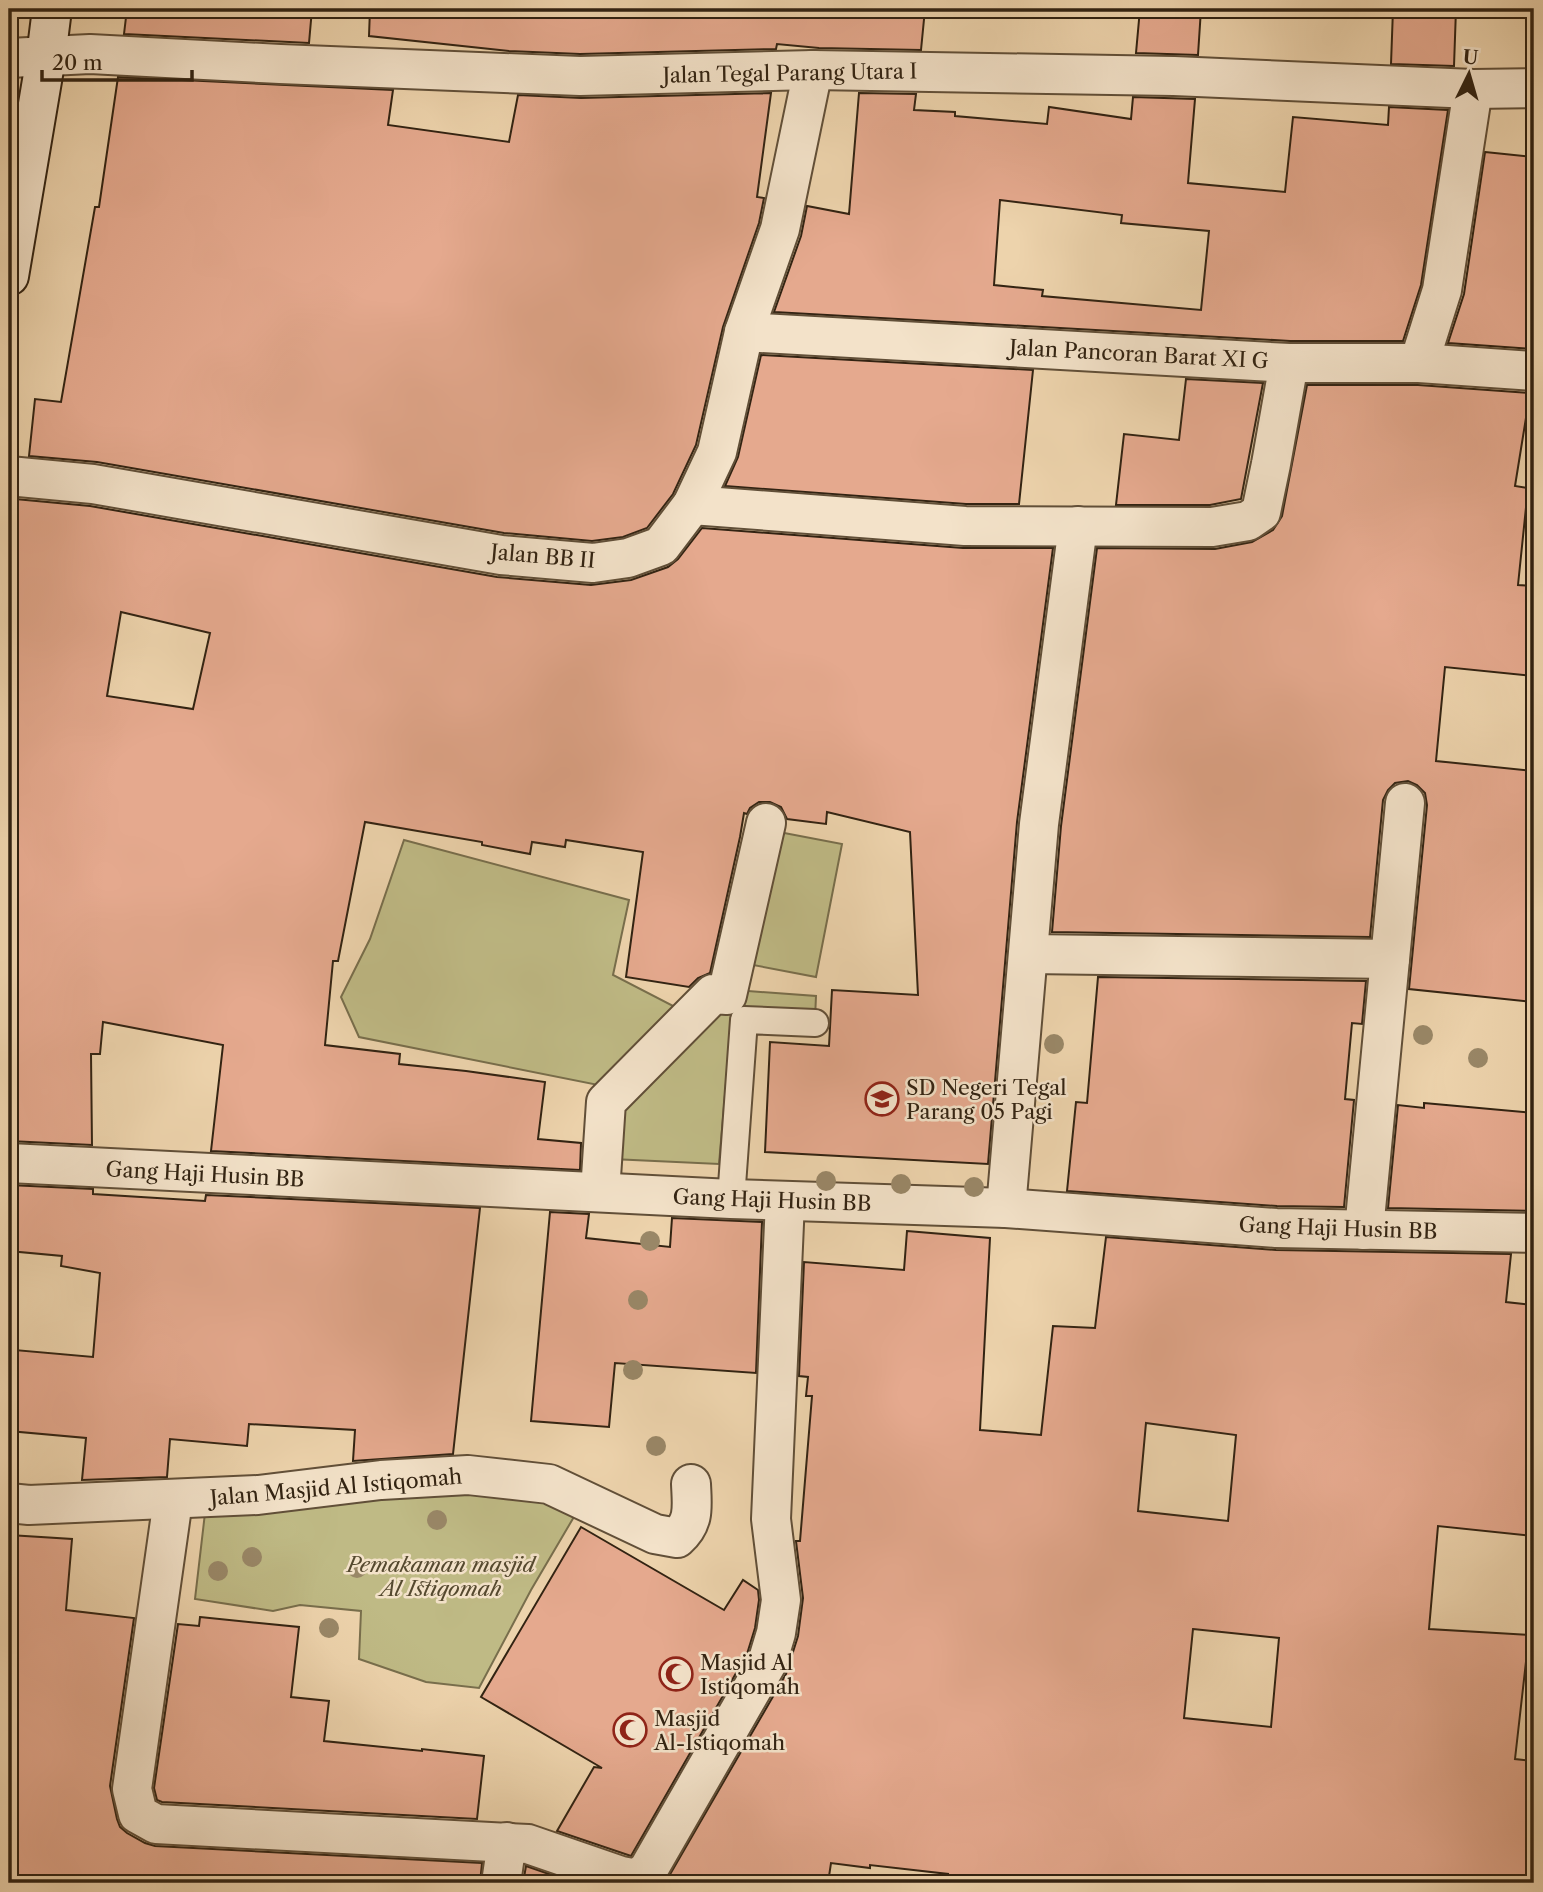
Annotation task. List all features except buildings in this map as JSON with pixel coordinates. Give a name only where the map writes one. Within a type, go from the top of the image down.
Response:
[{"type":"street","points":[[9,276],[27,58],[52,9]]},
{"type":"street","name":"Jalan Tegal Parang Utara I","points":[[27,58],[90,54],[580,76],[813,70],[1174,76],[1473,89],[1534,88]]},
{"type":"street","name":"Jalan BB II","points":[[9,476],[93,484],[501,555],[593,563],[628,558],[661,546],[692,505],[717,452],[744,332],[779,229],[813,70]]},
{"type":"street","points":[[1419,363],[1442,290],[1473,89]]},
{"type":"street","name":"Jalan Pancoran Barat XI G","points":[[744,332],[1289,363],[1419,363],[1534,371]]},
{"type":"street","points":[[692,505],[965,526],[1212,527],[1248,520],[1261,512],[1289,363]]},
{"type":"street","points":[[1006,1208],[1040,824],[1078,526]]},
{"type":"street","points":[[1364,1230],[1405,803]]},
{"type":"street","points":[[600,1192],[606,1102],[713,994],[727,995],[766,823]]},
{"type":"street","points":[[1029,954],[1390,959]]},
{"type":"street","name":"Gang Haji Husin BB","points":[[9,1163],[731,1199],[1006,1208],[1276,1228],[1534,1233]]},
{"type":"street","points":[[173,1500],[132,1789],[138,1814],[156,1824],[528,1844],[637,1879],[649,1870],[767,1663],[776,1633],[781,1600],[771,1519],[785,1201]]},
{"type":"street","name":"Jalan Masjid Al Istiqomah","points":[[9,1503],[29,1505],[258,1495],[381,1480],[468,1475],[549,1485],[654,1534],[677,1538],[687,1529],[692,1510],[691,1484]]},
{"type":"street","points":[[501,1883],[507,1842]]},
{"type":"lane","points":[[731,1199],[744,1020],[815,1023]]},
{"type":"green space","points":[[779,832],[842,844],[816,977],[753,965]]},
{"type":"green space","points":[[404,840],[629,900],[613,975],[679,1009],[598,1085],[359,1037],[341,997],[370,939]]},
{"type":"green space","points":[[735,990],[816,996],[815,1019],[732,1014],[719,1164],[612,1159],[616,1100]]},
{"type":"green space","name":"Pemakaman masjid Al Istiqomah","points":[[505,1487],[578,1510],[531,1590],[479,1688],[426,1682],[359,1659],[361,1611],[300,1605],[273,1611],[195,1599],[205,1513]]},
{"type":"place","name":"SD Negeri Tegal Parang 05 Pagi","points":[[882,1099]]},
{"type":"place","name":"Masjid Al Istiqomah","points":[[676,1674]]},
{"type":"place","name":"Masjid Al-Istiqomah","points":[[630,1730]]}]
